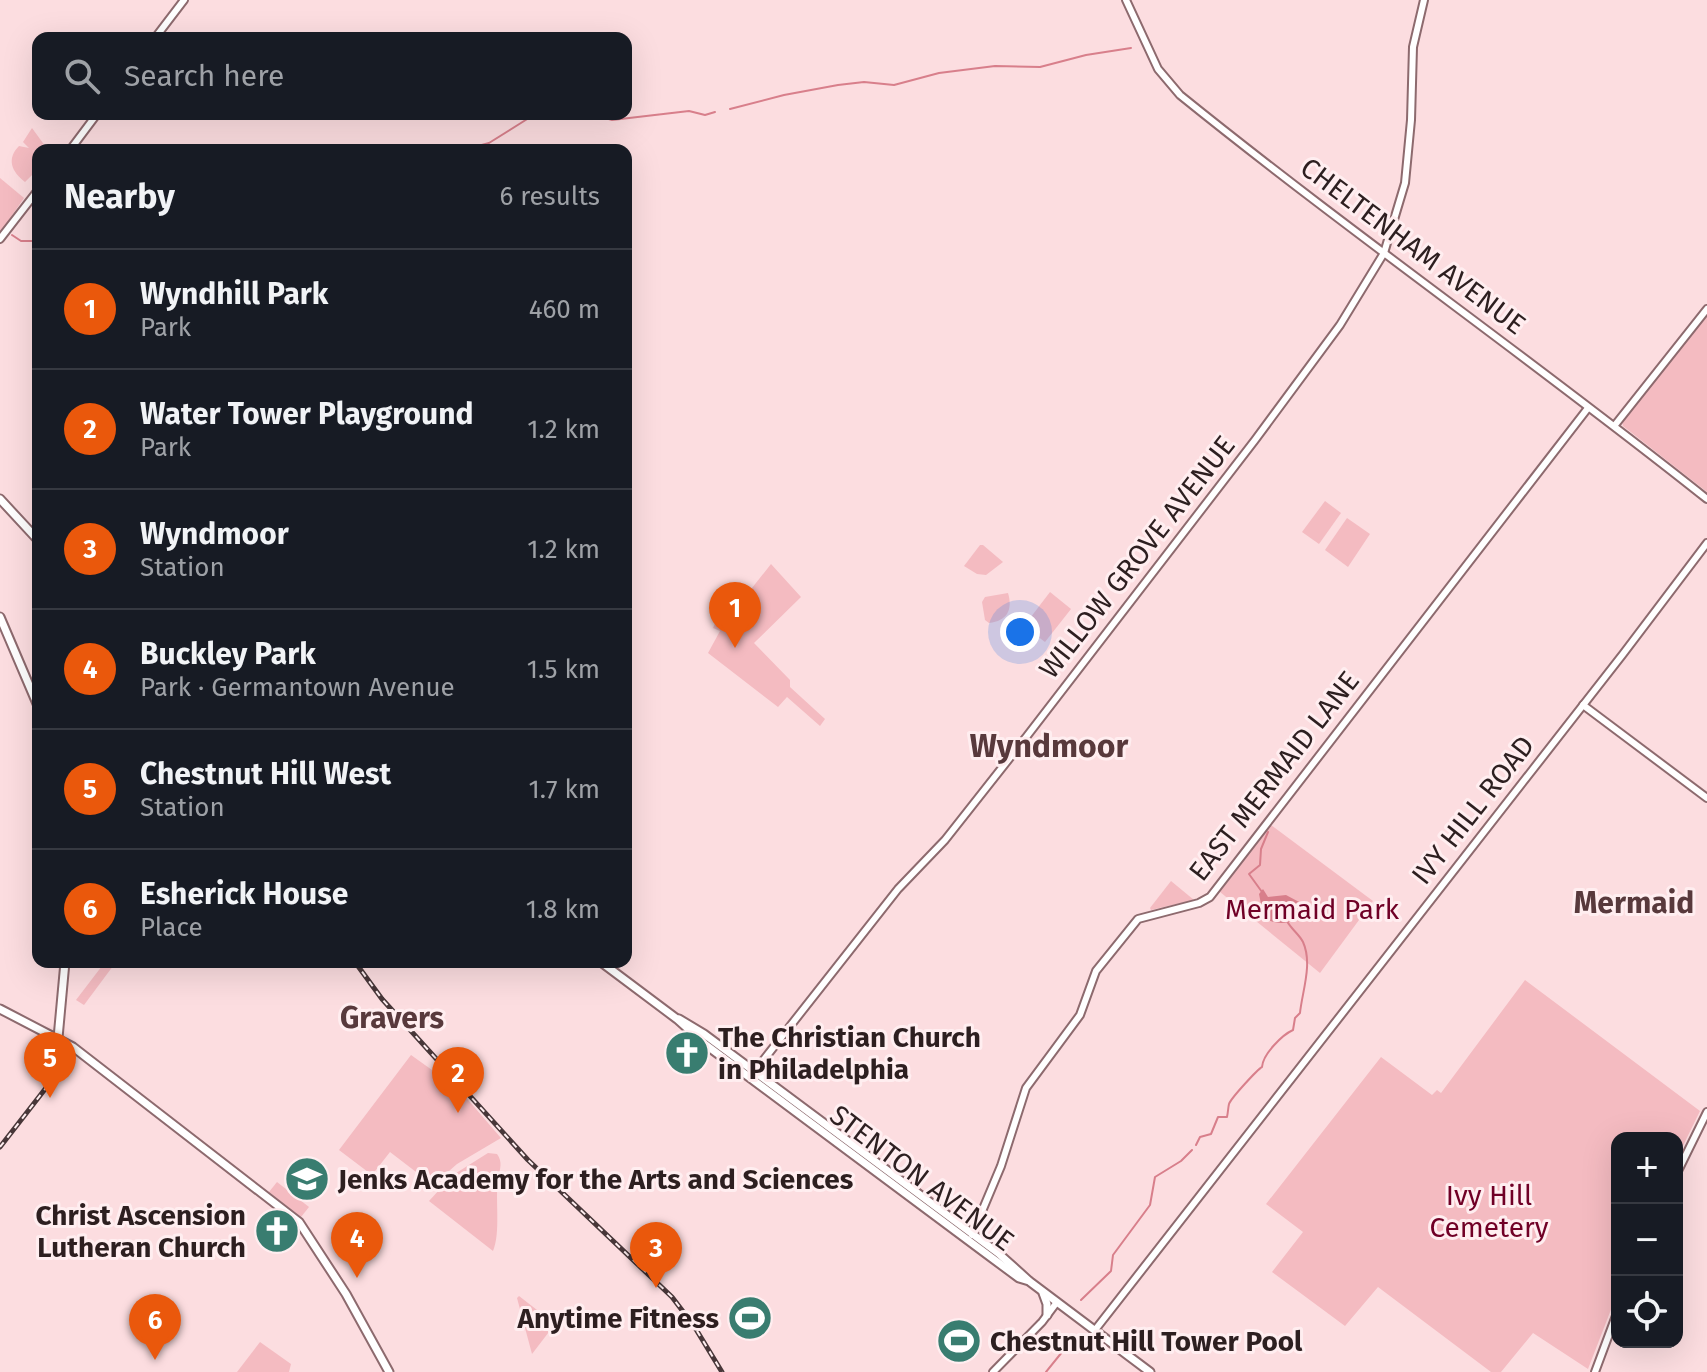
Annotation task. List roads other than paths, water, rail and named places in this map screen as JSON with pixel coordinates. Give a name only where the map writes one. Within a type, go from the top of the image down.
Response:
[{"type":"main road","points":[[0,499],[32,534]]},
{"type":"main road","points":[[0,506],[13,515]]},
{"type":"main road","points":[[0,617],[32,692]]},
{"type":"main road","points":[[58,1038],[64,968]]},
{"type":"main road","name":"STENTON AVENUE","points":[[609,968],[677,1019],[686,1022],[1019,1278],[1043,1291],[1150,1372]]},
{"type":"main road","points":[[0,1009],[58,1038],[103,1070],[302,1226],[346,1294],[389,1372]]},
{"type":"main road","points":[[1043,1291],[1047,1315]]},
{"type":"street","points":[[160,32],[184,0]]},
{"type":"street","name":"CHELTENHAM AVENUE","points":[[1126,0],[1155,63],[1171,86],[1227,133],[1588,408],[1615,425],[1707,499]]},
{"type":"street","name":"WILLOW GROVE AVENUE","points":[[752,1075],[898,889],[945,840],[1340,325],[1384,253],[1405,183],[1413,47],[1424,0]]},
{"type":"street","points":[[74,144],[92,120]]},
{"type":"street","points":[[0,239],[32,198]]},
{"type":"street","points":[[1615,425],[1707,309]]},
{"type":"street","name":"EAST MERMAID LANE","points":[[970,1238],[1001,1166],[1026,1088],[1080,1015],[1096,971],[1138,919],[1199,903],[1210,897],[1588,408]]},
{"type":"street","name":"IVY HILL ROAD","points":[[1095,1330],[1707,543]]},
{"type":"street","points":[[1583,705],[1707,798]]},
{"type":"street","points":[[1683,1161],[1707,1112]]},
{"type":"street","points":[[993,1372],[1057,1302]]},
{"type":"street","points":[[1595,1372],[1611,1329]]},
{"type":"waterway","points":[[730,109],[838,85],[864,82],[894,85],[939,73],[995,66],[1040,67],[1131,48]]},
{"type":"waterway","points":[[632,118],[689,111],[705,115],[715,112]]},
{"type":"waterway","points":[[485,144],[526,120]]},
{"type":"waterway","points":[[12,235],[21,241],[32,241]]},
{"type":"waterway","points":[[1262,892],[1249,874],[1260,865],[1261,849],[1268,832]]},
{"type":"waterway","points":[[1196,1145],[1200,1137],[1211,1134],[1218,1117],[1227,1117],[1231,1101],[1262,1067],[1274,1046],[1293,1030],[1295,1018],[1300,1013],[1307,969],[1306,951],[1287,921]]},
{"type":"waterway","points":[[1081,1300],[1111,1271],[1113,1255],[1150,1205],[1155,1177],[1181,1161],[1192,1150]]},
{"type":"waterway","points":[[1046,1372],[1075,1336]]},
{"type":"railway","points":[[359,968],[382,999],[528,1160],[672,1297],[722,1372]]},
{"type":"railway","points":[[0,1147],[63,1066]]},
{"type":"place","name":"Wyndhill Park","points":[[735,648]]},
{"type":"place","name":"The Christian Church in Philadelphia","points":[[687,1053]]},
{"type":"place","name":"Chestnut Hill West","points":[[50,1098]]},
{"type":"place","name":"Water Tower Playground","points":[[458,1113]]},
{"type":"place","name":"Jenks Academy for the Arts and Sciences","points":[[307,1179]]},
{"type":"place","name":"Christ Ascension Lutheran Church","points":[[277,1231]]},
{"type":"place","name":"Buckley Park","points":[[357,1278]]},
{"type":"place","name":"Wyndmoor","points":[[656,1288]]},
{"type":"place","name":"Anytime Fitness","points":[[750,1318]]},
{"type":"place","name":"Chestnut Hill Tower Pool","points":[[959,1341]]},
{"type":"place","name":"Esherick House","points":[[155,1360]]},
{"type":"district","name":"Wyndmoor","points":[[1049,746]]},
{"type":"district","name":"Mermaid","points":[[1634,903]]},
{"type":"district","name":"Gravers","points":[[392,1018]]},
{"type":"park label","name":"Mermaid Park","points":[[1312,909]]},
{"type":"park label","name":"Ivy Hill Cemetery","points":[[1489,1211]]}]
